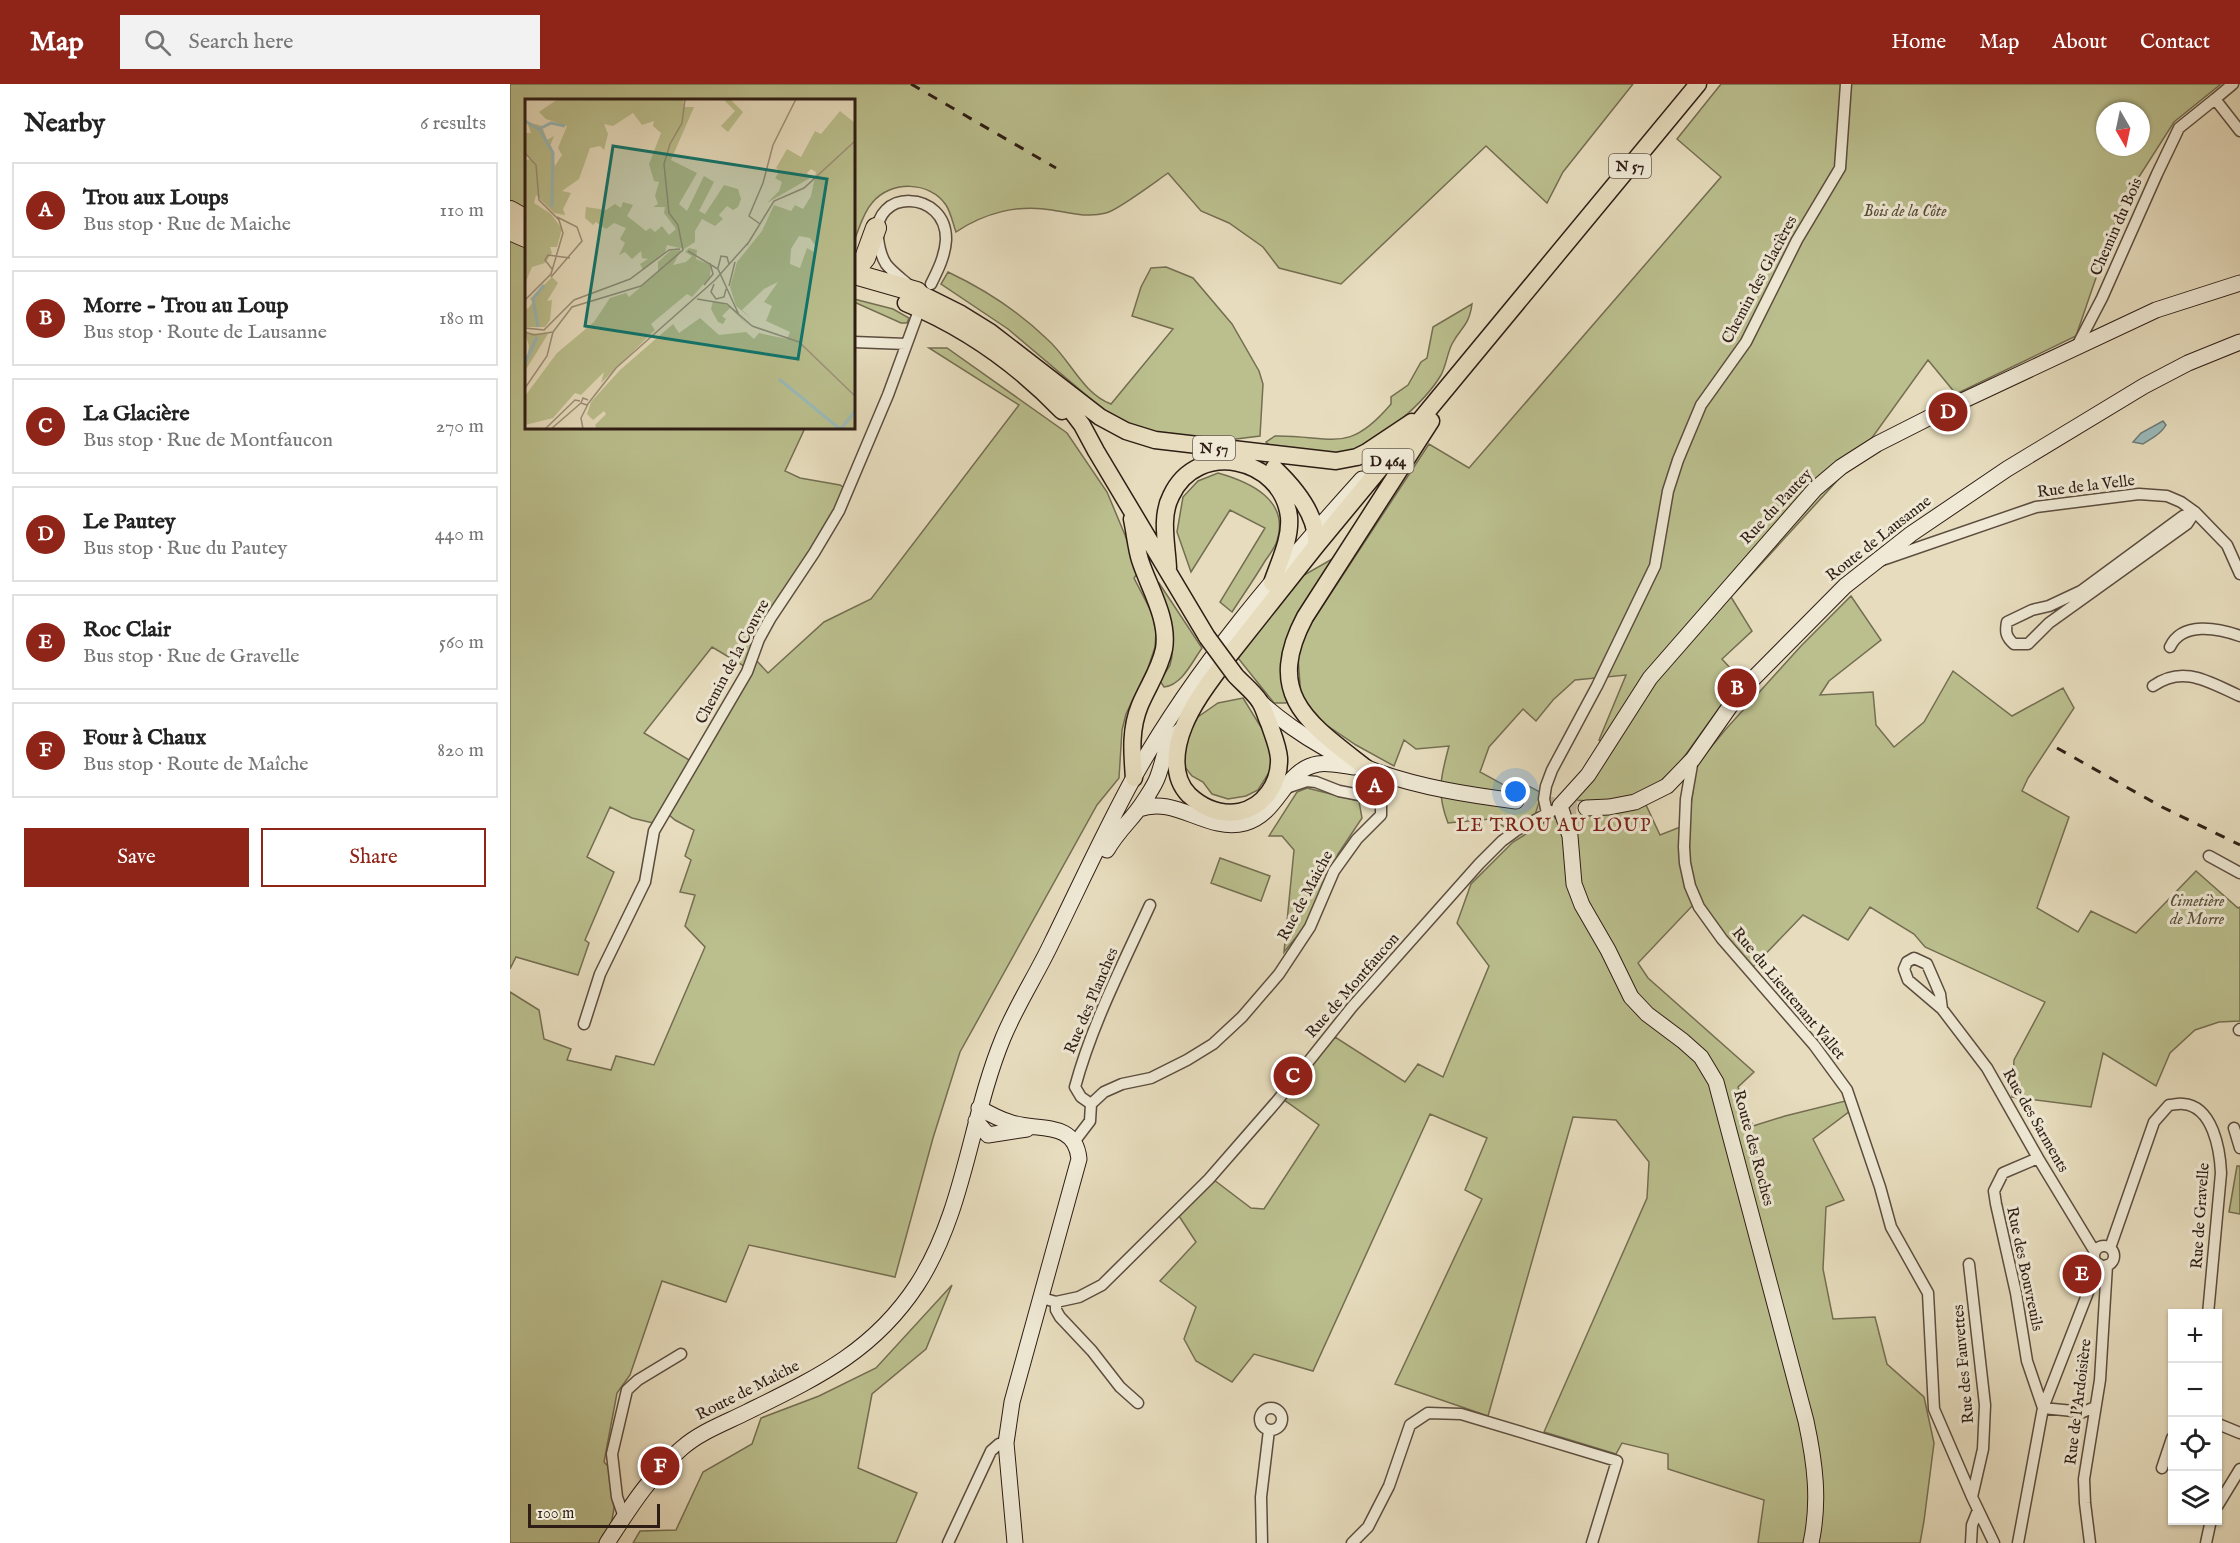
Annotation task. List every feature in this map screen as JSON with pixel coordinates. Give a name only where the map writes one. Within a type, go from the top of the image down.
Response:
[{"type":"highway","points":[[510,212],[525,219]]},
{"type":"highway","points":[[855,271],[865,258],[876,228]]},
{"type":"highway","points":[[510,230],[525,237]]},
{"type":"highway","name":"N 57","points":[[855,272],[889,283],[918,299]]},
{"type":"highway","name":"N 57","points":[[855,286],[918,299]]},
{"type":"main road","name":"N 57","points":[[918,299],[976,323],[1005,342],[1091,410],[1126,431],[1155,440],[1326,461],[1347,460],[1367,452],[1411,424],[1454,372],[1486,339],[1698,84]]},
{"type":"main road","name":"Rue du Pautey","points":[[1554,810],[1588,775],[1650,678],[1815,489],[1841,467],[1877,444],[2077,346],[2156,310],[2240,283]]},
{"type":"main road","name":"N 57","points":[[918,299],[1004,358],[1050,400],[1096,451]]},
{"type":"main road","name":"D 464","points":[[961,1175],[995,1058],[1011,1020],[1145,759],[1196,682],[1272,583],[1316,538],[1458,375],[1486,339]]},
{"type":"main road","name":"Route de Lausanne","points":[[1586,808],[1609,807],[1635,802],[1667,786],[1693,759],[1740,692],[1829,600],[1872,563],[1943,511],[2063,434],[2171,372],[2240,342]]},
{"type":"main road","name":"N 57","points":[[1030,363],[1075,414],[1207,637],[1235,675],[1260,702]]},
{"type":"main road","points":[[1366,768],[1316,728],[1302,712],[1297,704],[1292,685],[1291,653],[1298,630],[1305,617],[1415,448],[1458,375]]},
{"type":"main road","name":"D 464","points":[[1050,946],[1083,895],[1117,833],[1139,809],[1152,788],[1158,777],[1162,755],[1168,744],[1184,727],[1208,684],[1316,538],[1411,424]]},
{"type":"main road","points":[[1256,453],[1289,484],[1305,507],[1316,538]]},
{"type":"main road","points":[[1168,572],[1166,511],[1170,497],[1176,486],[1193,470],[1222,460],[1238,462],[1264,474],[1280,490],[1286,505],[1289,531],[1272,583]]},
{"type":"main road","points":[[1130,507],[1140,558],[1162,622],[1164,637],[1161,662],[1134,724],[1132,743],[1134,778]]},
{"type":"main road","points":[[1260,702],[1284,722],[1310,739],[1366,768],[1425,787],[1516,801]]},
{"type":"main road","points":[[1184,727],[1178,746],[1177,766],[1186,792],[1201,804],[1217,812],[1245,811],[1263,800],[1270,791],[1278,770],[1276,741],[1260,702]]},
{"type":"main road","points":[[1145,759],[1144,770],[1152,788],[1167,806]]},
{"type":"main road","points":[[1139,809],[1157,805],[1167,806],[1212,822],[1234,824],[1245,822],[1264,813],[1294,776],[1301,771],[1318,764],[1366,768]]},
{"type":"main road","name":"Route des Roches","points":[[1554,810],[1570,836],[1574,884],[1582,905],[1631,997],[1647,1014],[1683,1041],[1701,1058],[1716,1082],[1815,1462],[1816,1506],[1811,1543]]},
{"type":"main road","points":[[978,1114],[1009,1123],[1062,1131],[1078,1148],[1079,1160],[1049,1300],[1012,1402],[1006,1443],[1015,1543]]},
{"type":"main road","points":[[978,1114],[988,1135]]},
{"type":"main road","points":[[961,1175],[988,1135],[1034,1128]]},
{"type":"main road","name":"Route de Maîche","points":[[607,1543],[652,1479],[682,1447],[706,1432],[837,1365],[872,1338],[902,1306],[934,1254],[948,1221],[961,1175]]},
{"type":"street","name":"Chemin des Glacières","points":[[1554,810],[1544,799],[1546,786],[1655,566],[1668,491],[1701,405],[1746,342],[1797,240],[1840,168],[1846,84]]},
{"type":"street","name":"Chemin du Bois","points":[[2077,346],[2102,298],[2179,128],[2233,84]]},
{"type":"street","points":[[2215,99],[2240,130]]},
{"type":"street","name":"Chemin de la Couvre","points":[[584,1024],[600,974],[645,882],[654,831],[747,672],[759,639],[770,619],[839,511],[888,395],[906,344],[918,299],[944,255],[946,232],[938,214],[921,202],[897,203],[886,209],[876,228]]},
{"type":"street","points":[[876,228],[878,245],[885,262],[918,299]]},
{"type":"street","points":[[855,342],[906,344]]},
{"type":"street","name":"Rue de la Velle","points":[[1872,563],[2036,507],[2139,494],[2167,496],[2195,512],[2217,532],[2227,545],[2240,574]]},
{"type":"street","points":[[2123,566],[2073,596],[2032,610],[2007,622],[2005,631],[2007,638],[2014,644],[2028,644],[2049,623],[2123,566],[2183,516],[2195,512]]},
{"type":"street","points":[[2172,644],[2189,631],[2206,629],[2223,630],[2240,636]]},
{"type":"street","points":[[2153,686],[2174,675],[2186,675],[2203,679],[2240,696]]},
{"type":"street","name":"Rue du Lieutenant Vallet","points":[[1693,759],[1686,799],[1685,863],[1690,886],[1699,908],[1722,939],[1814,1045],[1847,1090],[1892,1227],[1928,1293],[1934,1409],[1994,1543]]},
{"type":"street","points":[[1326,785],[1332,765]]},
{"type":"street","name":"Rue de Maiche","points":[[1091,1104],[1104,1092],[1122,1084],[1151,1078],[1187,1060],[1213,1044],[1242,1017],[1279,974],[1310,927],[1334,871],[1357,839],[1381,815],[1381,804],[1374,798],[1339,791],[1326,785],[1307,781],[1285,788]]},
{"type":"street","points":[[1667,786],[1677,788],[1686,799]]},
{"type":"street","name":"Rue de Montfaucon","points":[[1049,1300],[1079,1297],[1102,1285],[1209,1179],[1277,1101],[1352,1007],[1479,864],[1502,841],[1517,830],[1554,810]]},
{"type":"street","points":[[2209,856],[2240,873]]},
{"type":"street","name":"Rue des Planches","points":[[1091,1104],[1081,1097],[1075,1087],[1082,1062],[1114,983],[1150,905]]},
{"type":"street","name":"Rue des Sarments","points":[[1942,1009],[1940,993],[1927,964],[1914,958],[1906,962],[1904,969],[1908,980],[1942,1009],[1987,1068],[2038,1158],[2103,1249],[2095,1260],[2103,1264]]},
{"type":"street","points":[[1074,1142],[1090,1121],[1091,1104]]},
{"type":"street","name":"Rue de Gravelle","points":[[2103,1249],[2117,1225],[2154,1122],[2169,1105],[2185,1104],[2196,1108],[2217,1137],[2220,1152],[2221,1173],[2208,1309]]},
{"type":"street","points":[[2234,1128],[2240,1148]]},
{"type":"street","name":"Rue des Bouvreuils","points":[[2038,1158],[2003,1173],[1995,1191],[2027,1361],[2043,1408]]},
{"type":"street","points":[[2017,1543],[2043,1408],[2103,1264],[2113,1258],[2113,1252],[2103,1249]]},
{"type":"street","name":"Rue des Fauvettes","points":[[1969,1264],[1985,1405],[1983,1449],[1972,1497]]},
{"type":"street","name":"Rue de l'Ardoisière","points":[[2090,1543],[2084,1479],[2100,1380],[2103,1264]]},
{"type":"street","points":[[1049,1300],[1060,1317],[1092,1351],[1120,1387],[1138,1403]]},
{"type":"street","points":[[624,1517],[617,1497],[612,1454],[627,1390],[638,1380],[681,1354]]},
{"type":"street","points":[[2043,1408],[2083,1412],[2095,1407]]},
{"type":"street","points":[[1352,1543],[1368,1527],[1389,1486],[1410,1425],[1428,1413],[1461,1414],[1617,1461],[1592,1543]]},
{"type":"street","points":[[2222,1426],[2240,1433]]},
{"type":"street","points":[[1262,1543],[1261,1497],[1269,1430]]},
{"type":"street","points":[[948,1543],[991,1451],[999,1444],[1006,1443]]},
{"type":"street","points":[[2162,1468],[2168,1450]]},
{"type":"street","points":[[2222,1497],[2240,1469]]},
{"type":"street","points":[[1971,1543],[1972,1525],[1978,1510]]},
{"type":"street","points":[[2206,1543],[2210,1525]]},
{"type":"green space","points":[[510,84],[1633,84],[1563,172],[1547,203],[1486,146],[1341,284],[1279,268],[1263,247],[1229,223],[1201,211],[1168,173],[1106,213],[1086,215],[1039,208],[1014,209],[990,215],[956,232],[948,208],[939,197],[920,188],[899,187],[880,195],[872,203],[855,238],[855,99],[525,99],[525,429],[805,429],[785,471],[800,478],[840,485],[846,489],[770,623],[756,660],[768,673],[824,622],[871,599],[1019,405],[929,348],[947,348],[1067,433],[1107,492],[1138,573],[1134,578],[1152,613],[1156,632],[1155,647],[1148,668],[1126,714],[1122,730],[1119,778],[1097,805],[960,1052],[933,1138],[895,1277],[749,1245],[726,1302],[662,1281],[630,1375],[617,1393],[604,1462],[608,1466],[614,1508],[608,1543],[510,1543],[510,992],[539,1010],[544,1039],[571,1049],[567,1060],[611,1070],[616,1056],[654,1065],[705,947],[685,926],[695,895],[680,892],[691,860],[685,856],[694,830],[669,815],[653,823],[632,818],[610,807],[587,857],[614,872],[585,940],[589,943],[578,975],[516,957],[510,969]],"holes":[[[712,647],[744,666],[736,688],[689,760],[644,733]]]},
{"type":"green space","name":"Bois de la Côte","points":[[1721,84],[2221,84],[2174,122],[2121,205],[2076,336],[1956,394],[1928,360],[1856,460],[1731,597],[1752,631],[1722,659],[1740,679],[1676,768],[1645,794],[1607,802],[1572,800],[1613,746],[1599,740],[1626,675],[1575,680],[1553,700],[1536,721],[1523,709],[1489,747],[1480,772],[1511,789],[1515,779],[1542,793],[1535,815],[1510,830],[1490,819],[1448,823],[1442,802],[1441,784],[1449,746],[1416,749],[1404,740],[1394,766],[1356,745],[1316,718],[1301,696],[1298,658],[1302,642],[1312,622],[1429,444],[1469,468],[1721,177],[1677,139]]},
{"type":"green space","points":[[1166,267],[1193,278],[1232,324],[1259,371],[1263,384],[1260,436],[1225,438],[1225,443],[1150,433],[1118,422],[1008,329],[941,284],[948,272],[987,293],[1012,310],[1055,347],[1092,392],[1111,404],[1173,329],[1132,316],[1141,287],[1151,268]]},
{"type":"green space","points":[[855,299],[893,309],[909,318],[907,323],[901,323],[855,302]]},
{"type":"green space","points":[[1472,304],[1467,322],[1452,344],[1443,371],[1434,386],[1401,420],[1375,439],[1350,451],[1331,454],[1272,448],[1266,442],[1275,436],[1338,439],[1350,437],[1362,431],[1391,404],[1391,397],[1408,385],[1421,362],[1427,358],[1433,327]]},
{"type":"green space","points":[[1218,473],[1243,482],[1264,495],[1278,514],[1280,527],[1275,546],[1232,612],[1220,602],[1265,528],[1230,510],[1191,572],[1177,532],[1183,497],[1198,481]]},
{"type":"green space","points":[[1334,558],[1309,595],[1289,699],[1286,703],[1274,703],[1238,658],[1297,579]]},
{"type":"green space","points":[[1159,583],[1202,648],[1181,677],[1164,687],[1160,681],[1170,665],[1172,646],[1169,625],[1157,585]]},
{"type":"green space","name":"Cimetière de Morre","points":[[1851,596],[1881,640],[1829,681],[1820,695],[1873,692],[1876,725],[1894,747],[1924,722],[1953,671],[2012,716],[2063,688],[2074,708],[2028,778],[2022,791],[2069,817],[2037,908],[2078,932],[2091,911],[2136,933],[2196,871],[2238,908],[2240,907],[2240,1021],[2219,1022],[2195,1030],[2170,1053],[2156,1086],[2103,1053],[2091,1107],[2012,1097],[2014,1060],[2045,1002],[1925,947],[1914,934],[1870,907],[1848,940],[1803,915],[1752,968],[1693,905],[1638,963],[1648,978],[1754,1072],[1738,1087],[1753,1126],[1845,1101],[1850,1111],[1813,1139],[1844,1200],[1826,1207],[1823,1269],[1833,1319],[1875,1317],[1887,1364],[1924,1397],[1934,1443],[1920,1543],[1758,1543],[1764,1500],[1668,1469],[1668,1454],[1622,1443],[1616,1454],[1544,1432],[1647,1198],[1649,1162],[1616,1120],[1573,1117],[1488,1416],[1395,1384],[1482,1199],[1465,1190],[1487,1138],[1430,1114],[1313,1371],[1254,1354],[1232,1382],[1196,1361],[1184,1339],[1196,1307],[1160,1281],[1196,1242],[1179,1216],[1214,1180],[1251,1208],[1264,1209],[1319,1125],[1283,1099],[1335,1037],[1405,1082],[1418,1064],[1443,1077],[1489,966],[1457,923],[1471,884],[1513,842],[1552,818],[1612,814],[1646,805],[1660,835],[1688,824],[1697,764],[1801,646]]},
{"type":"green space","points":[[1243,698],[1264,732],[1272,753],[1270,771],[1258,790],[1246,796],[1228,799],[1212,794],[1203,782],[1192,776],[1184,766],[1183,751],[1195,719],[1218,703]]},
{"type":"green space","points":[[1307,788],[1359,801],[1362,818],[1338,854],[1307,924],[1284,952],[1294,850],[1282,836],[1269,836],[1297,792]]},
{"type":"green space","points":[[1220,858],[1270,876],[1261,901],[1211,883]]},
{"type":"green space","points":[[2237,1166],[2240,1166],[2240,1214],[2229,1212]]},
{"type":"green space","points":[[952,1285],[926,1349],[872,1394],[858,1468],[917,1493],[896,1543],[633,1543],[640,1531],[676,1530],[703,1472],[752,1444],[761,1418],[819,1396],[876,1368]]},
{"type":"water","points":[[2163,421],[2166,425],[2156,436],[2143,444],[2133,442],[2141,433]]},
{"type":"tunnel","points":[[1516,801],[1586,808]]},
{"type":"railway","points":[[911,84],[1056,168]]},
{"type":"railway","points":[[2057,748],[2162,807],[2240,845]]},
{"type":"place","name":"Le Pautey","points":[[1948,412]]},
{"type":"place","name":"Morre - Trou au Loup","points":[[1737,688]]},
{"type":"place","name":"Trou aux Loups","points":[[1375,786]]},
{"type":"place","name":"La Glacière","points":[[1293,1076]]},
{"type":"place","name":"Roc Clair","points":[[2082,1274]]},
{"type":"place","name":"Four à Chaux","points":[[660,1466]]},
{"type":"district","name":"LE TROU AU LOUP","points":[[1554,826]]}]
